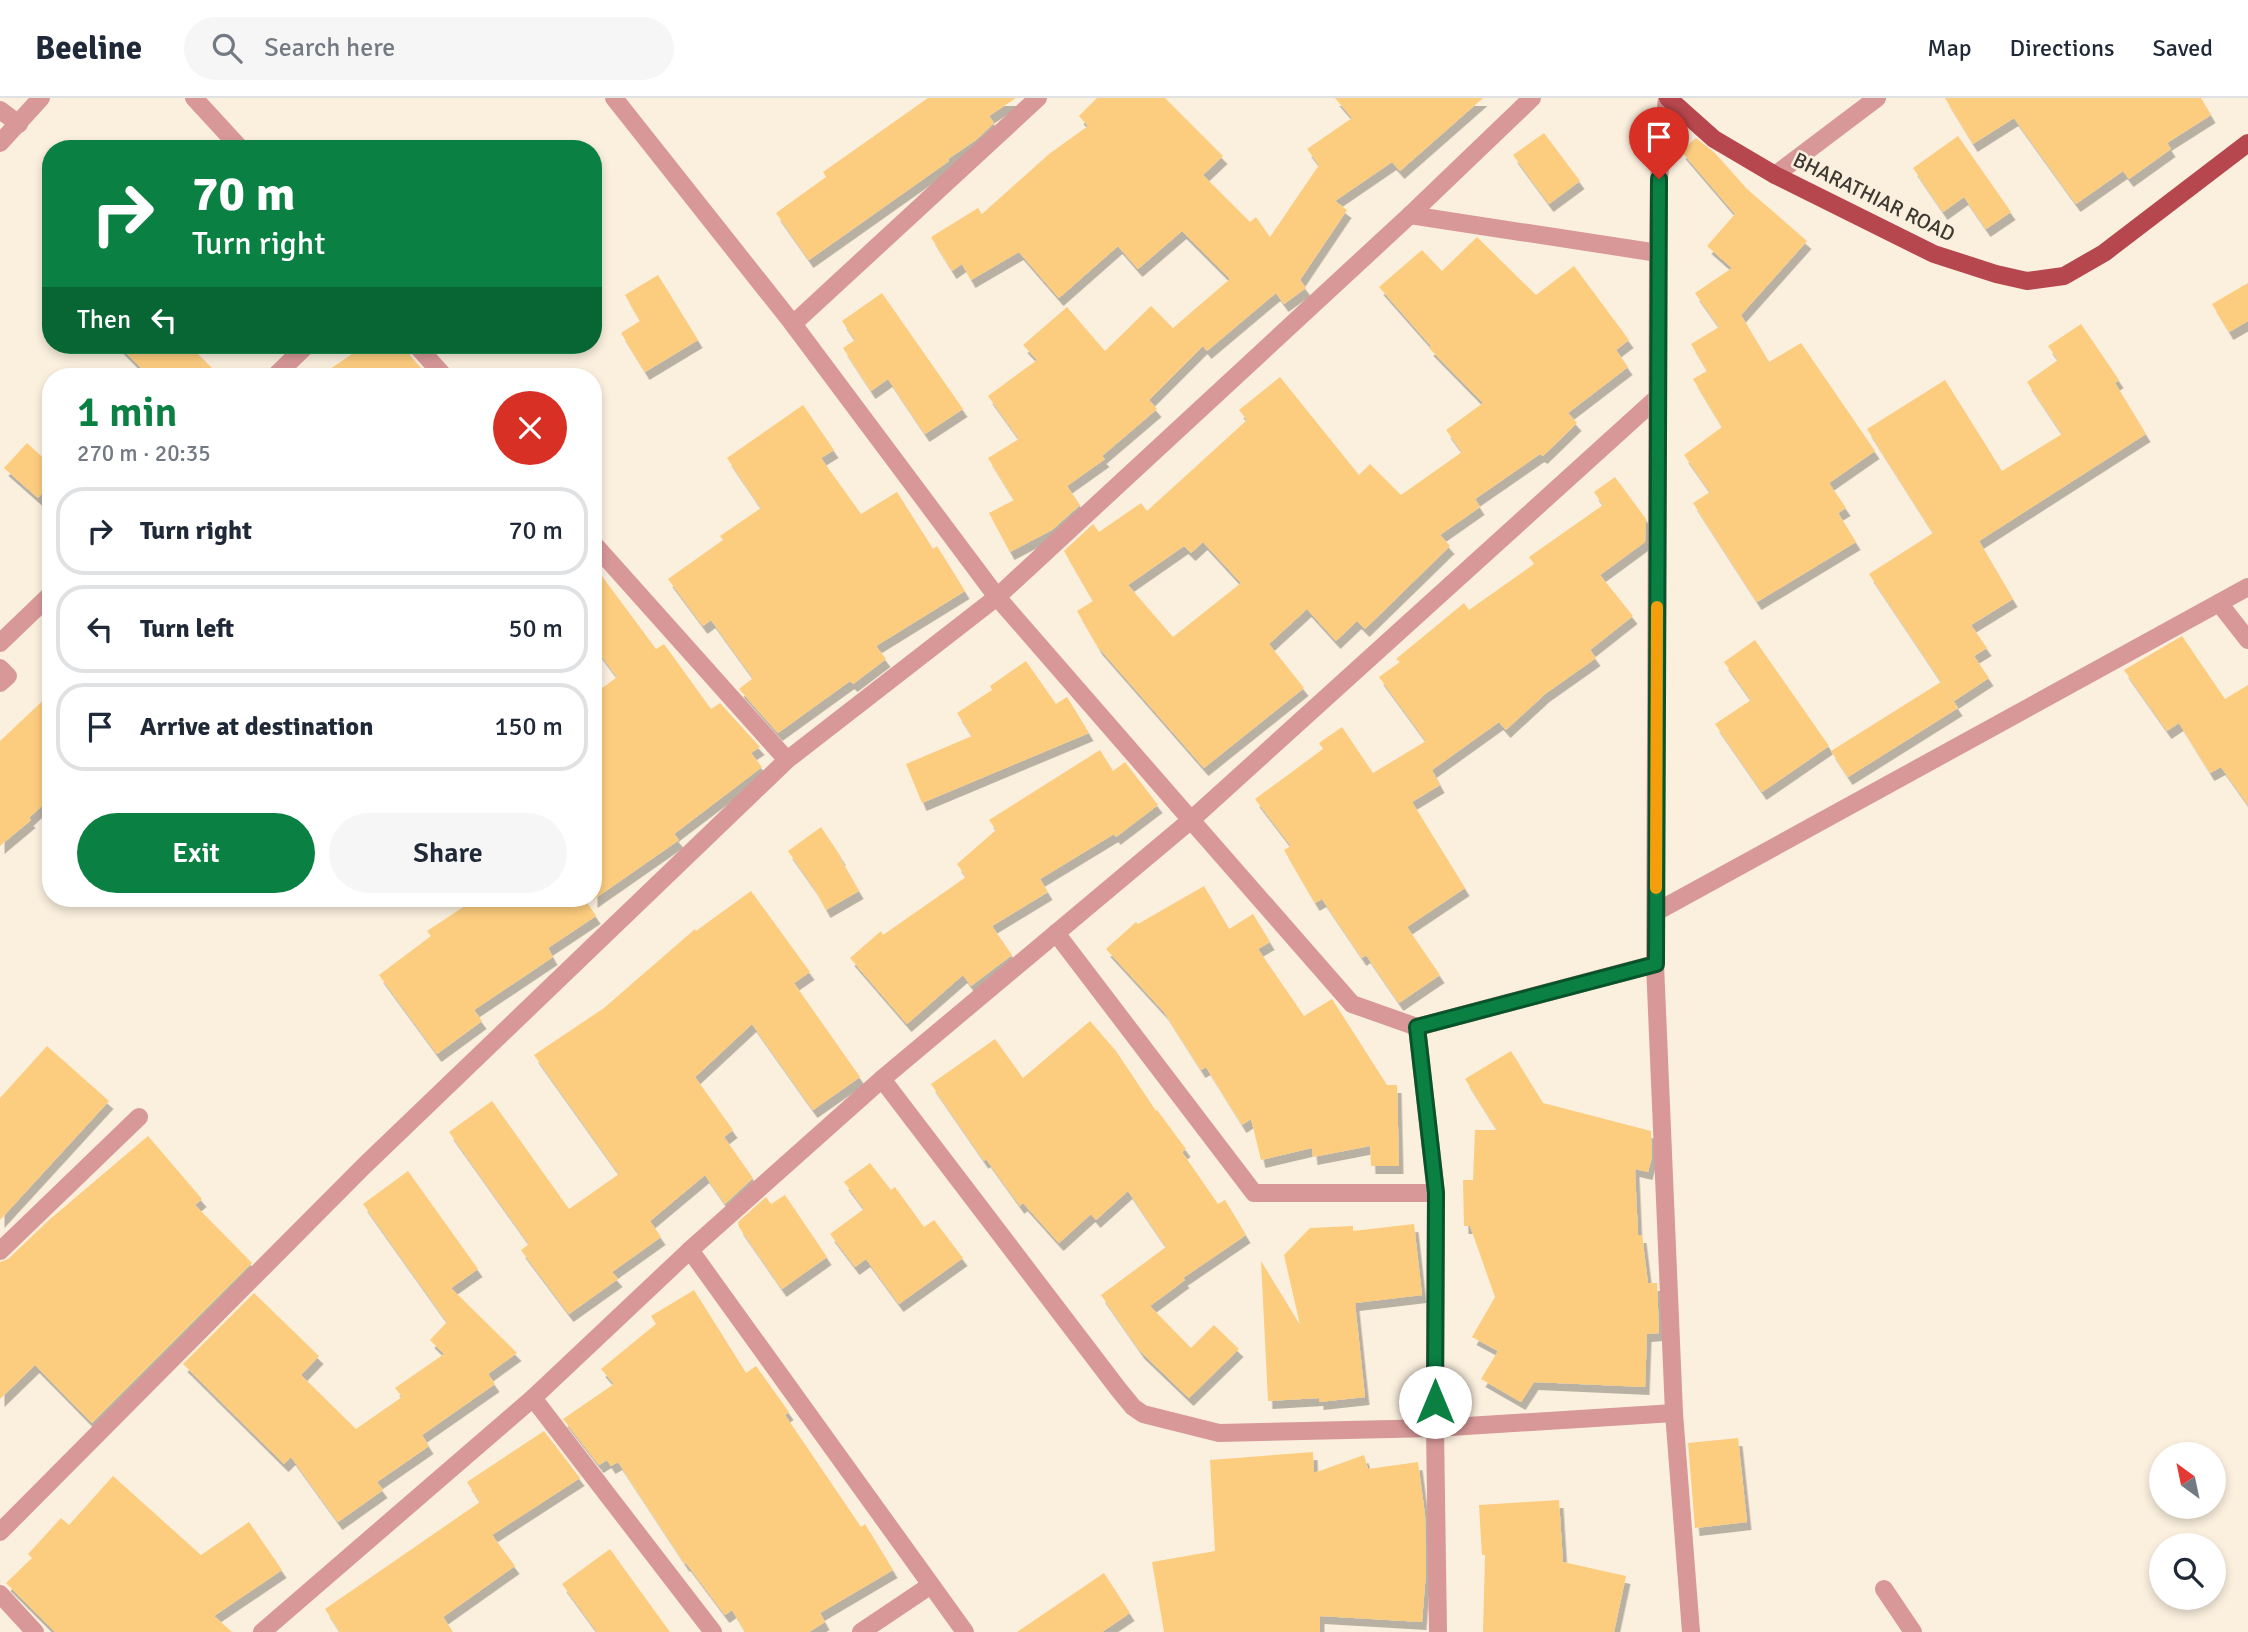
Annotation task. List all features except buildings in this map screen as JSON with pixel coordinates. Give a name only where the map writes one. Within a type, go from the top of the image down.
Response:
[{"type":"main road","name":"BHARATHIAR ROAD","points":[[1667,98],[1714,139],[1775,175],[1934,254],[2027,281],[2064,276],[2104,253],[2248,143]]},
{"type":"street","points":[[0,143],[41,98]]},
{"type":"street","points":[[194,98],[233,140]]},
{"type":"street","points":[[793,324],[1038,98]]},
{"type":"street","points":[[0,1532],[374,1156],[787,760],[997,597],[1410,215],[1532,98]]},
{"type":"street","points":[[1667,98],[1659,179],[1658,253],[1656,964],[1674,1413],[1691,1632]]},
{"type":"street","points":[[1775,175],[1877,98]]},
{"type":"street","points":[[616,99],[793,324],[997,597],[1352,1003],[1417,1027],[1656,964]]},
{"type":"street","points":[[0,110],[19,124]]},
{"type":"street","points":[[1410,215],[1658,253]]},
{"type":"street","points":[[283,368],[298,354]]},
{"type":"street","points":[[424,354],[437,368]]},
{"type":"street","points":[[262,1632],[533,1398],[690,1250],[882,1080],[1191,820],[1658,397]]},
{"type":"street","points":[[602,553],[787,760]]},
{"type":"street","points":[[1656,912],[2248,587]]},
{"type":"street","points":[[0,643],[42,603]]},
{"type":"street","points":[[2219,603],[2248,640]]},
{"type":"street","points":[[0,668],[8,676],[0,683]]},
{"type":"street","points":[[1056,933],[1254,1193],[1436,1193]]},
{"type":"street","points":[[1417,1027],[1436,1193],[1438,1632]]},
{"type":"street","points":[[882,1080],[1138,1411],[1152,1418],[1219,1433],[1435,1428],[1674,1413]]},
{"type":"street","points":[[0,1251],[139,1117]]},
{"type":"street","points":[[690,1250],[965,1632]]},
{"type":"street","points":[[533,1398],[713,1632]]},
{"type":"street","points":[[861,1632],[931,1585]]},
{"type":"street","points":[[1884,1589],[1913,1632]]},
{"type":"street","points":[[0,1594],[35,1632]]},
{"type":"slow traffic","points":[[1656,888],[1657,607]]},
{"type":"route","points":[[1435,1402],[1436,1193],[1417,1027],[1656,964],[1659,179]]}]
